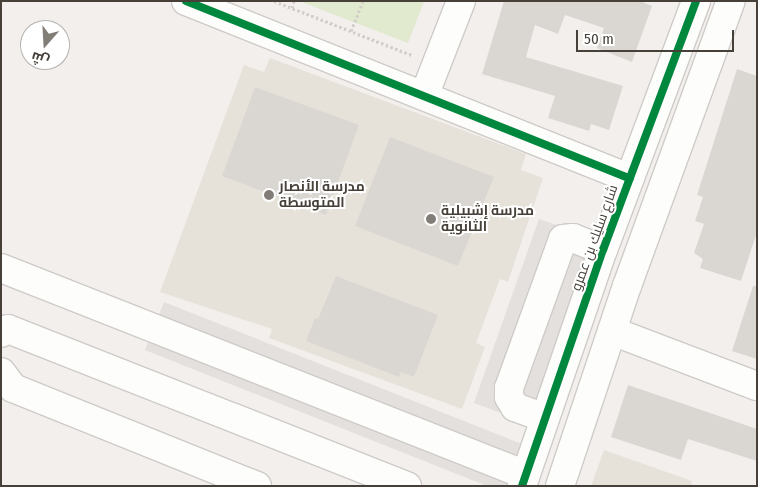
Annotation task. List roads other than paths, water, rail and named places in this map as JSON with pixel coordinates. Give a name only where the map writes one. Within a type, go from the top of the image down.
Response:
[{"type":"street","points":[[186,1],[630,179]]},
{"type":"street","points":[[424,96],[461,1]]},
{"type":"street","name":"شارع سليك بن عمرو","points":[[524,480],[603,250],[696,1]]},
{"type":"street","points":[[560,486],[624,295],[731,1]]},
{"type":"street","points":[[545,418],[515,407],[509,397],[509,388],[563,239],[574,238],[603,250]]},
{"type":"street","points":[[1,268],[524,480]]},
{"type":"street","points":[[593,280],[600,294],[612,300],[624,295]]},
{"type":"street","points":[[1,333],[8,329],[407,486]]},
{"type":"street","points":[[612,331],[757,386]]},
{"type":"street","points":[[559,377],[568,369],[577,367],[588,374],[593,387]]},
{"type":"street","points":[[1,372],[13,388],[258,486]]},
{"type":"place","name":"مدرسة الأنصار المتوسطة","points":[[269,195]]},
{"type":"place","name":"مدرسة إشبيلية الثانوية","points":[[431,219]]}]
